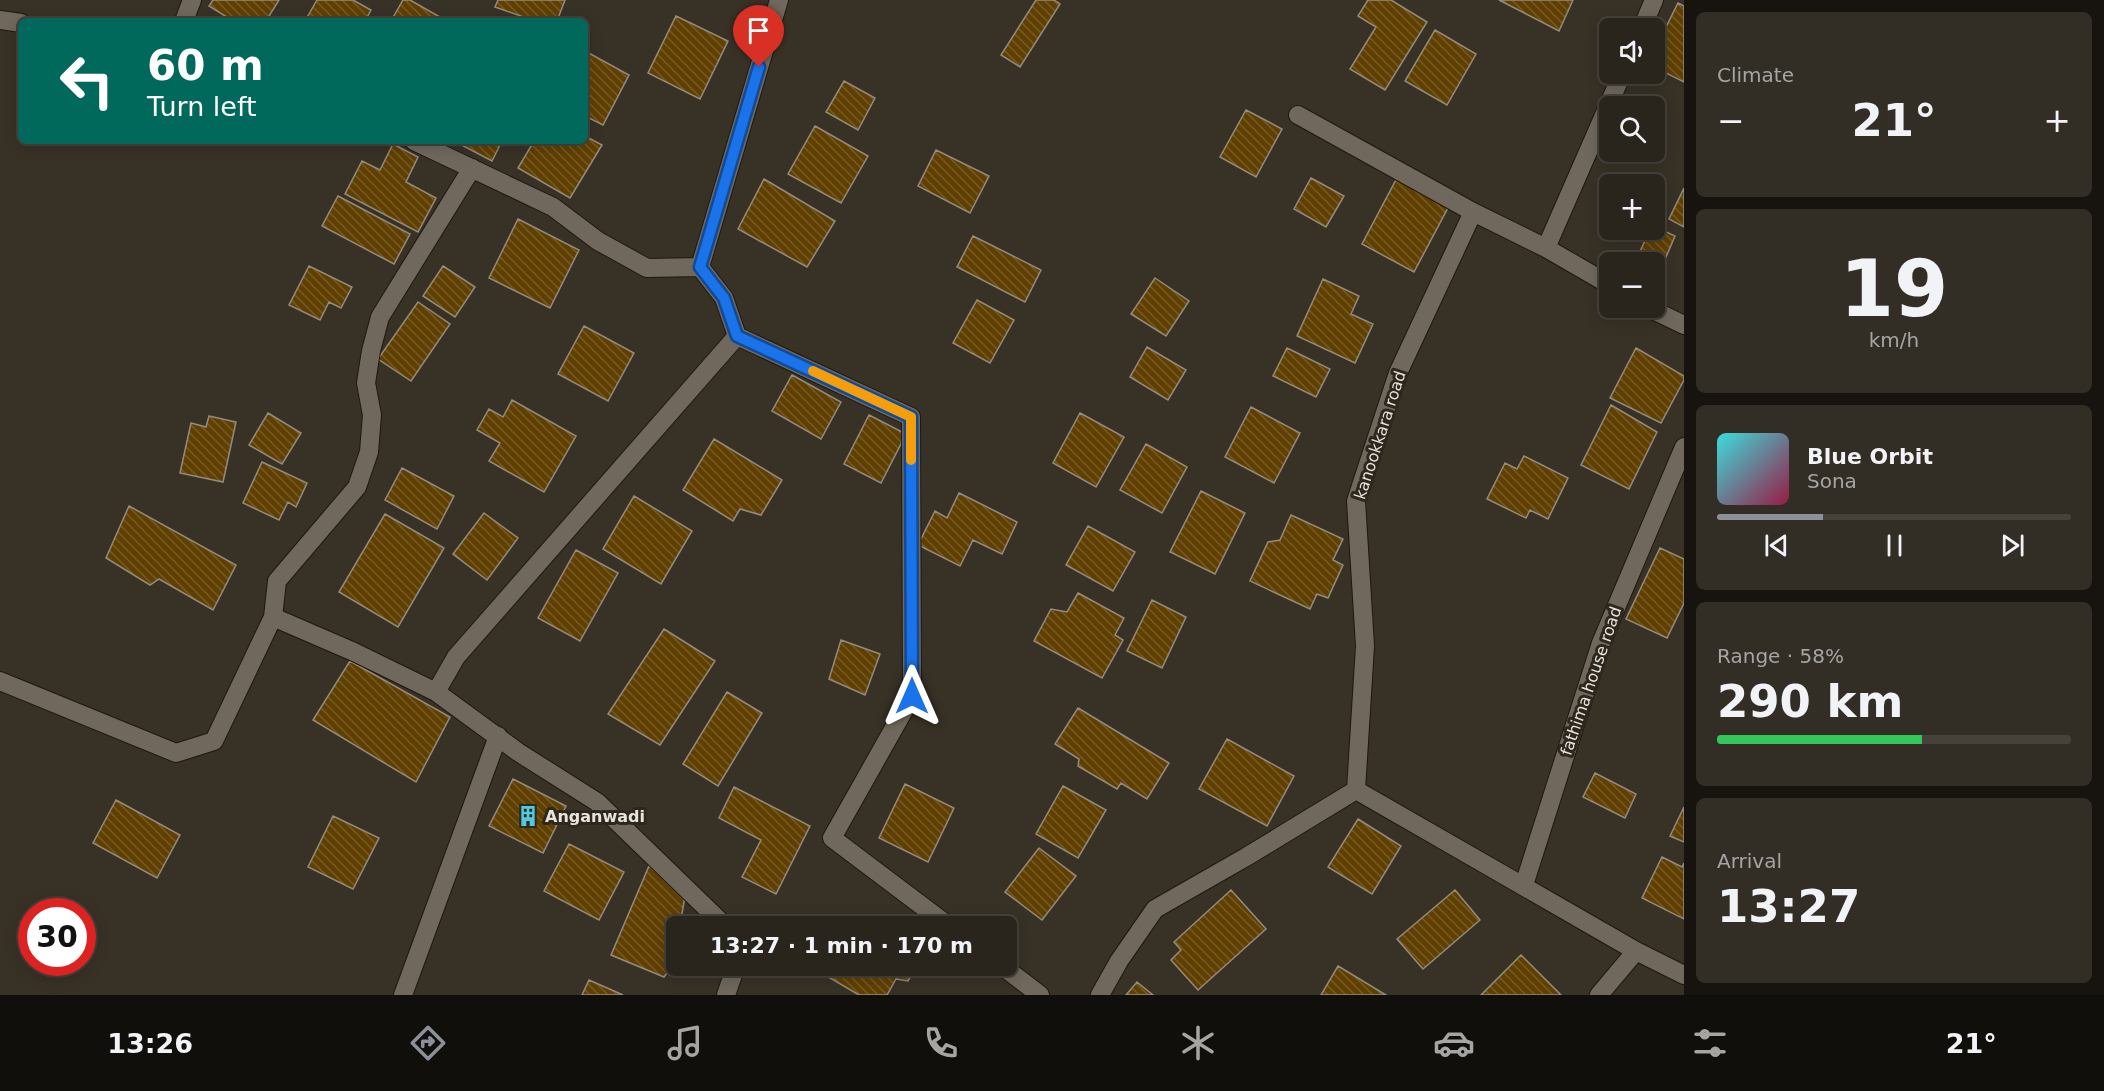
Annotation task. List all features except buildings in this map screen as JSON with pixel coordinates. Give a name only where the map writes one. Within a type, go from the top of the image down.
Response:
[{"type":"street","points":[[185,18],[192,0]]},
{"type":"street","points":[[700,267],[779,0]]},
{"type":"street","points":[[1646,18],[1654,0]]},
{"type":"street","points":[[0,20],[18,23]]},
{"type":"street","points":[[1546,248],[1618,84]]},
{"type":"street","points":[[1298,116],[1599,279]]},
{"type":"street","points":[[420,144],[553,207],[598,242],[647,268],[700,267]]},
{"type":"street","points":[[0,681],[176,753],[214,741],[273,617],[277,581],[357,487],[369,452],[372,415],[366,383],[380,317],[472,168]]},
{"type":"street","name":"kanookkara road","points":[[1356,790],[1365,646],[1356,501],[1398,374],[1473,212]]},
{"type":"street","points":[[700,267],[724,298],[737,336],[911,417],[912,696],[832,838],[935,916]]},
{"type":"street","points":[[1665,316],[1684,325]]},
{"type":"street","points":[[436,692],[456,657],[737,336]]},
{"type":"street","name":"fathima house road","points":[[1524,885],[1601,643],[1684,447]]},
{"type":"street","points":[[273,617],[354,652],[436,692],[519,752],[597,802],[715,916]]},
{"type":"street","points":[[403,995],[498,736]]},
{"type":"street","points":[[1100,995],[1119,961],[1155,909],[1356,790],[1636,951],[1684,975]]},
{"type":"street","points":[[1599,995],[1636,951]]},
{"type":"street","points":[[726,995],[733,976]]},
{"type":"street","points":[[1015,976],[1040,995]]},
{"type":"slow traffic","points":[[813,371],[911,417],[911,460]]},
{"type":"place","name":"Anganwadi","points":[[528,816]]},
{"type":"route","points":[[759,67],[700,267],[724,298],[737,336],[911,417],[912,696]]}]
